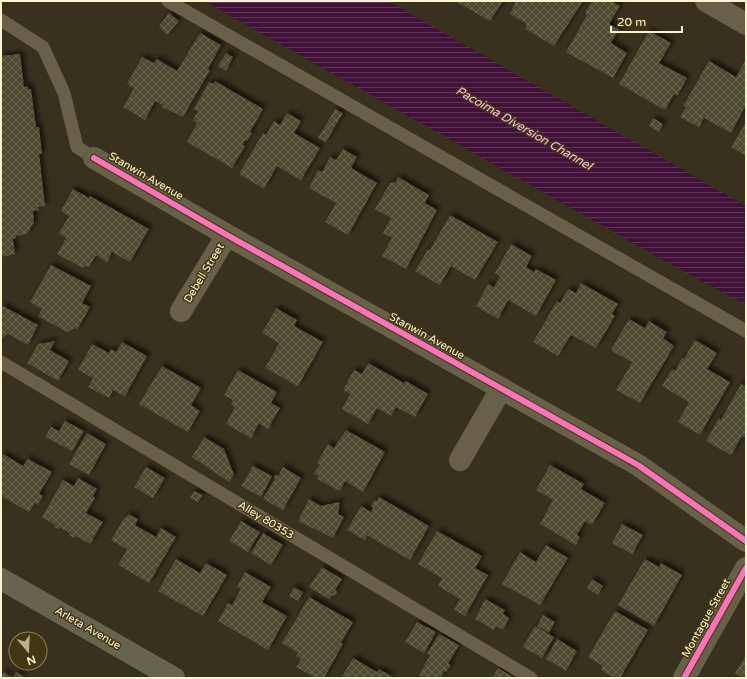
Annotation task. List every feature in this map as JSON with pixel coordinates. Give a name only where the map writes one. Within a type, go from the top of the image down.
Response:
[{"type":"main road","name":"Arleta Avenue","points":[[1,578],[174,678]]},
{"type":"street","points":[[706,1],[746,24]]},
{"type":"street","name":"Stanwin Avenue","points":[[94,158],[638,466],[746,541]]},
{"type":"street","name":"Debell Street","points":[[181,311],[227,234]]},
{"type":"street","points":[[460,460],[501,389]]},
{"type":"street","name":"Montague Street","points":[[684,678],[746,568]]},
{"type":"lane","points":[[168,1],[746,331]]},
{"type":"lane","points":[[1,20],[43,46],[64,93],[77,147],[94,158]]},
{"type":"lane","name":"Alley 80353","points":[[1,362],[531,678]]},
{"type":"water","name":"Pacoima Diversion Channel","points":[[204,1],[388,1],[746,206],[746,305],[672,265]]},
{"type":"building","points":[[455,1],[503,1],[490,21]]},
{"type":"building","points":[[516,1],[583,1],[554,46],[525,29],[527,24],[510,14]]},
{"type":"building","points":[[592,1],[611,1],[620,6],[609,24],[619,29],[611,43],[627,53],[613,78],[566,52],[587,15],[585,13]]},
{"type":"building","points":[[169,13],[179,21],[167,35],[159,26]]},
{"type":"building","points":[[649,31],[671,43],[659,63],[687,78],[677,96],[674,94],[665,110],[619,84]]},
{"type":"building","points":[[200,33],[221,45],[208,69],[210,70],[183,117],[162,107],[163,105],[155,101],[145,120],[123,107],[134,88],[127,84],[142,57],[154,63],[157,59],[177,71]]},
{"type":"building","points":[[226,53],[233,57],[226,71],[218,66]]},
{"type":"building","points":[[20,54],[24,87],[28,86],[28,89],[31,89],[36,127],[39,127],[42,154],[39,154],[45,206],[38,207],[39,210],[33,211],[34,222],[27,234],[16,236],[16,238],[13,239],[15,254],[1,257],[1,56]]},
{"type":"building","points":[[746,59],[746,105],[731,133],[704,118],[699,127],[680,117],[686,107],[683,106],[709,61],[736,77]]},
{"type":"building","points":[[215,81],[263,109],[250,132],[252,133],[247,141],[245,140],[243,145],[245,146],[232,168],[187,142],[197,123],[193,120],[198,111],[194,109],[209,82],[213,84]]},
{"type":"building","points":[[335,109],[343,113],[326,142],[318,138]]},
{"type":"building","points":[[287,113],[301,121],[294,133],[320,148],[301,180],[277,166],[264,189],[239,174],[263,133],[266,135],[274,121],[280,125]]},
{"type":"building","points":[[653,118],[663,124],[659,132],[649,126]]},
{"type":"building","points":[[746,122],[746,156],[731,147]]},
{"type":"building","points":[[343,149],[357,157],[351,168],[377,183],[348,235],[325,222],[336,203],[309,188],[318,170],[322,172],[330,157],[336,160]]},
{"type":"building","points":[[398,177],[429,195],[425,203],[437,210],[406,269],[382,256],[392,238],[383,233],[391,218],[375,209],[390,183],[396,182]]},
{"type":"building","points":[[73,189],[89,198],[90,196],[149,229],[130,262],[112,252],[107,262],[96,255],[89,267],[84,266],[83,268],[57,254],[66,238],[59,233],[69,216],[61,211]]},
{"type":"building","points":[[450,215],[498,242],[475,280],[451,266],[440,285],[415,271],[428,249],[430,250]]},
{"type":"building","points":[[511,244],[532,256],[526,267],[534,272],[536,269],[556,280],[536,316],[508,300],[498,319],[476,306],[488,284],[494,287],[500,276],[495,273]]},
{"type":"building","points":[[51,265],[91,286],[82,303],[90,307],[77,330],[75,328],[67,332],[38,316],[42,309],[30,302]]},
{"type":"building","points":[[581,283],[618,304],[612,314],[615,316],[596,348],[571,335],[558,356],[533,342],[557,301],[560,303],[568,289],[576,293]]},
{"type":"building","points":[[3,306],[38,325],[28,345],[8,334],[1,339],[1,309]]},
{"type":"building","points":[[276,308],[297,320],[294,326],[323,342],[298,386],[265,368],[279,343],[262,333]]},
{"type":"building","points":[[629,319],[645,328],[649,321],[667,332],[663,338],[674,346],[640,403],[616,390],[632,362],[612,351],[612,348]]},
{"type":"building","points":[[695,340],[717,353],[707,369],[730,382],[700,435],[678,422],[689,402],[662,386],[672,369],[675,371],[682,358],[684,359]]},
{"type":"building","points":[[55,341],[50,350],[69,361],[58,381],[27,363],[38,344]]},
{"type":"building","points":[[122,342],[147,356],[125,396],[113,390],[109,398],[88,387],[93,378],[78,370],[92,344],[109,353],[111,349],[116,352]]},
{"type":"building","points":[[368,363],[404,383],[406,381],[428,394],[415,417],[396,407],[391,416],[377,408],[368,424],[342,409],[350,394],[343,390],[354,370],[362,374]]},
{"type":"building","points":[[162,366],[201,388],[191,405],[200,411],[188,432],[139,404]]},
{"type":"building","points":[[238,370],[277,392],[271,403],[280,408],[268,429],[259,423],[251,438],[226,424],[235,407],[231,405],[233,400],[224,395]]},
{"type":"building","points":[[741,384],[746,386],[746,438],[742,436],[731,455],[706,441],[719,418],[721,420]]},
{"type":"building","points":[[65,421],[84,431],[72,451],[45,437],[51,427],[59,431]]},
{"type":"building","points":[[346,430],[385,452],[363,492],[345,481],[340,491],[317,479],[319,476],[314,473],[320,464],[317,463],[328,444],[334,448]]},
{"type":"building","points":[[87,433],[106,444],[89,475],[69,464]]},
{"type":"building","points":[[204,437],[224,449],[234,475],[229,482],[192,457]]},
{"type":"building","points":[[3,454],[23,466],[28,459],[52,472],[39,494],[43,496],[38,505],[35,503],[29,512],[1,496],[1,457]]},
{"type":"building","points":[[550,465],[584,484],[581,489],[605,503],[592,525],[585,521],[577,535],[580,537],[576,545],[540,524],[553,500],[536,490]]},
{"type":"building","points":[[253,466],[272,476],[261,497],[241,486]]},
{"type":"building","points":[[146,467],[165,478],[153,498],[134,487]]},
{"type":"building","points":[[283,467],[301,478],[283,510],[263,499],[275,479],[274,478],[276,475],[278,476]]},
{"type":"building","points":[[78,478],[97,489],[93,496],[95,498],[86,513],[103,522],[90,544],[76,536],[74,538],[69,535],[70,533],[60,527],[59,529],[54,527],[55,525],[42,517],[63,480],[74,486]]},
{"type":"building","points":[[194,491],[203,495],[198,502],[190,498]]},
{"type":"building","points":[[379,497],[429,526],[410,560],[367,535],[365,540],[347,530],[361,506],[371,512],[373,508],[371,506]]},
{"type":"building","points":[[309,499],[321,506],[340,502],[338,514],[344,517],[333,538],[298,521]]},
{"type":"building","points":[[128,514],[138,519],[135,525],[156,537],[161,528],[176,537],[149,583],[118,565],[127,549],[111,540]]},
{"type":"building","points":[[241,521],[260,532],[248,552],[229,541]]},
{"type":"building","points":[[622,524],[643,535],[632,554],[612,543]]},
{"type":"building","points":[[437,531],[482,556],[475,568],[488,575],[465,616],[454,610],[460,599],[438,586],[442,578],[418,564]]},
{"type":"building","points":[[263,533],[283,545],[271,565],[251,553]]},
{"type":"building","points":[[546,545],[568,558],[540,605],[502,584],[520,552],[536,562]]},
{"type":"building","points":[[176,559],[200,573],[206,563],[227,575],[203,616],[158,591]]},
{"type":"building","points":[[645,559],[659,567],[661,563],[682,575],[654,626],[618,605]]},
{"type":"building","points":[[322,567],[342,579],[335,590],[337,592],[329,599],[309,587]]},
{"type":"building","points":[[245,572],[271,587],[262,602],[287,616],[268,650],[218,621],[228,603],[232,605],[241,589],[237,587]]},
{"type":"building","points":[[592,579],[603,586],[598,595],[587,588]]},
{"type":"building","points":[[294,587],[303,592],[298,601],[289,596]]},
{"type":"building","points":[[309,597],[353,622],[341,643],[343,644],[324,678],[316,678],[296,667],[301,659],[296,656],[298,653],[282,643]]},
{"type":"building","points":[[485,599],[505,610],[503,614],[509,618],[503,630],[496,626],[494,630],[475,619]]},
{"type":"building","points":[[615,611],[648,630],[620,678],[615,678],[601,670],[603,666],[588,657]]},
{"type":"building","points":[[543,615],[555,622],[549,633],[537,626]]},
{"type":"building","points":[[417,622],[436,632],[424,653],[405,642]]},
{"type":"building","points":[[535,626],[554,637],[542,658],[523,647]]},
{"type":"building","points":[[439,634],[459,645],[448,664],[451,665],[446,672],[444,671],[441,678],[423,678],[419,675],[430,655],[427,654]]},
{"type":"building","points":[[557,639],[577,651],[566,671],[546,659]]},
{"type":"building","points":[[746,655],[746,678],[744,678],[735,673]]},
{"type":"building","points":[[353,658],[377,672],[379,669],[394,678],[341,678]]},
{"type":"building","points":[[498,668],[515,678],[492,678]]},
{"type":"building","points":[[3,672],[13,678],[1,678]]},
{"type":"building","points":[[16,672],[26,678],[13,678]]},
{"type":"cycle path","points":[[94,158],[227,235],[638,465],[746,541]]},
{"type":"cycle path","points":[[684,678],[746,568]]}]
